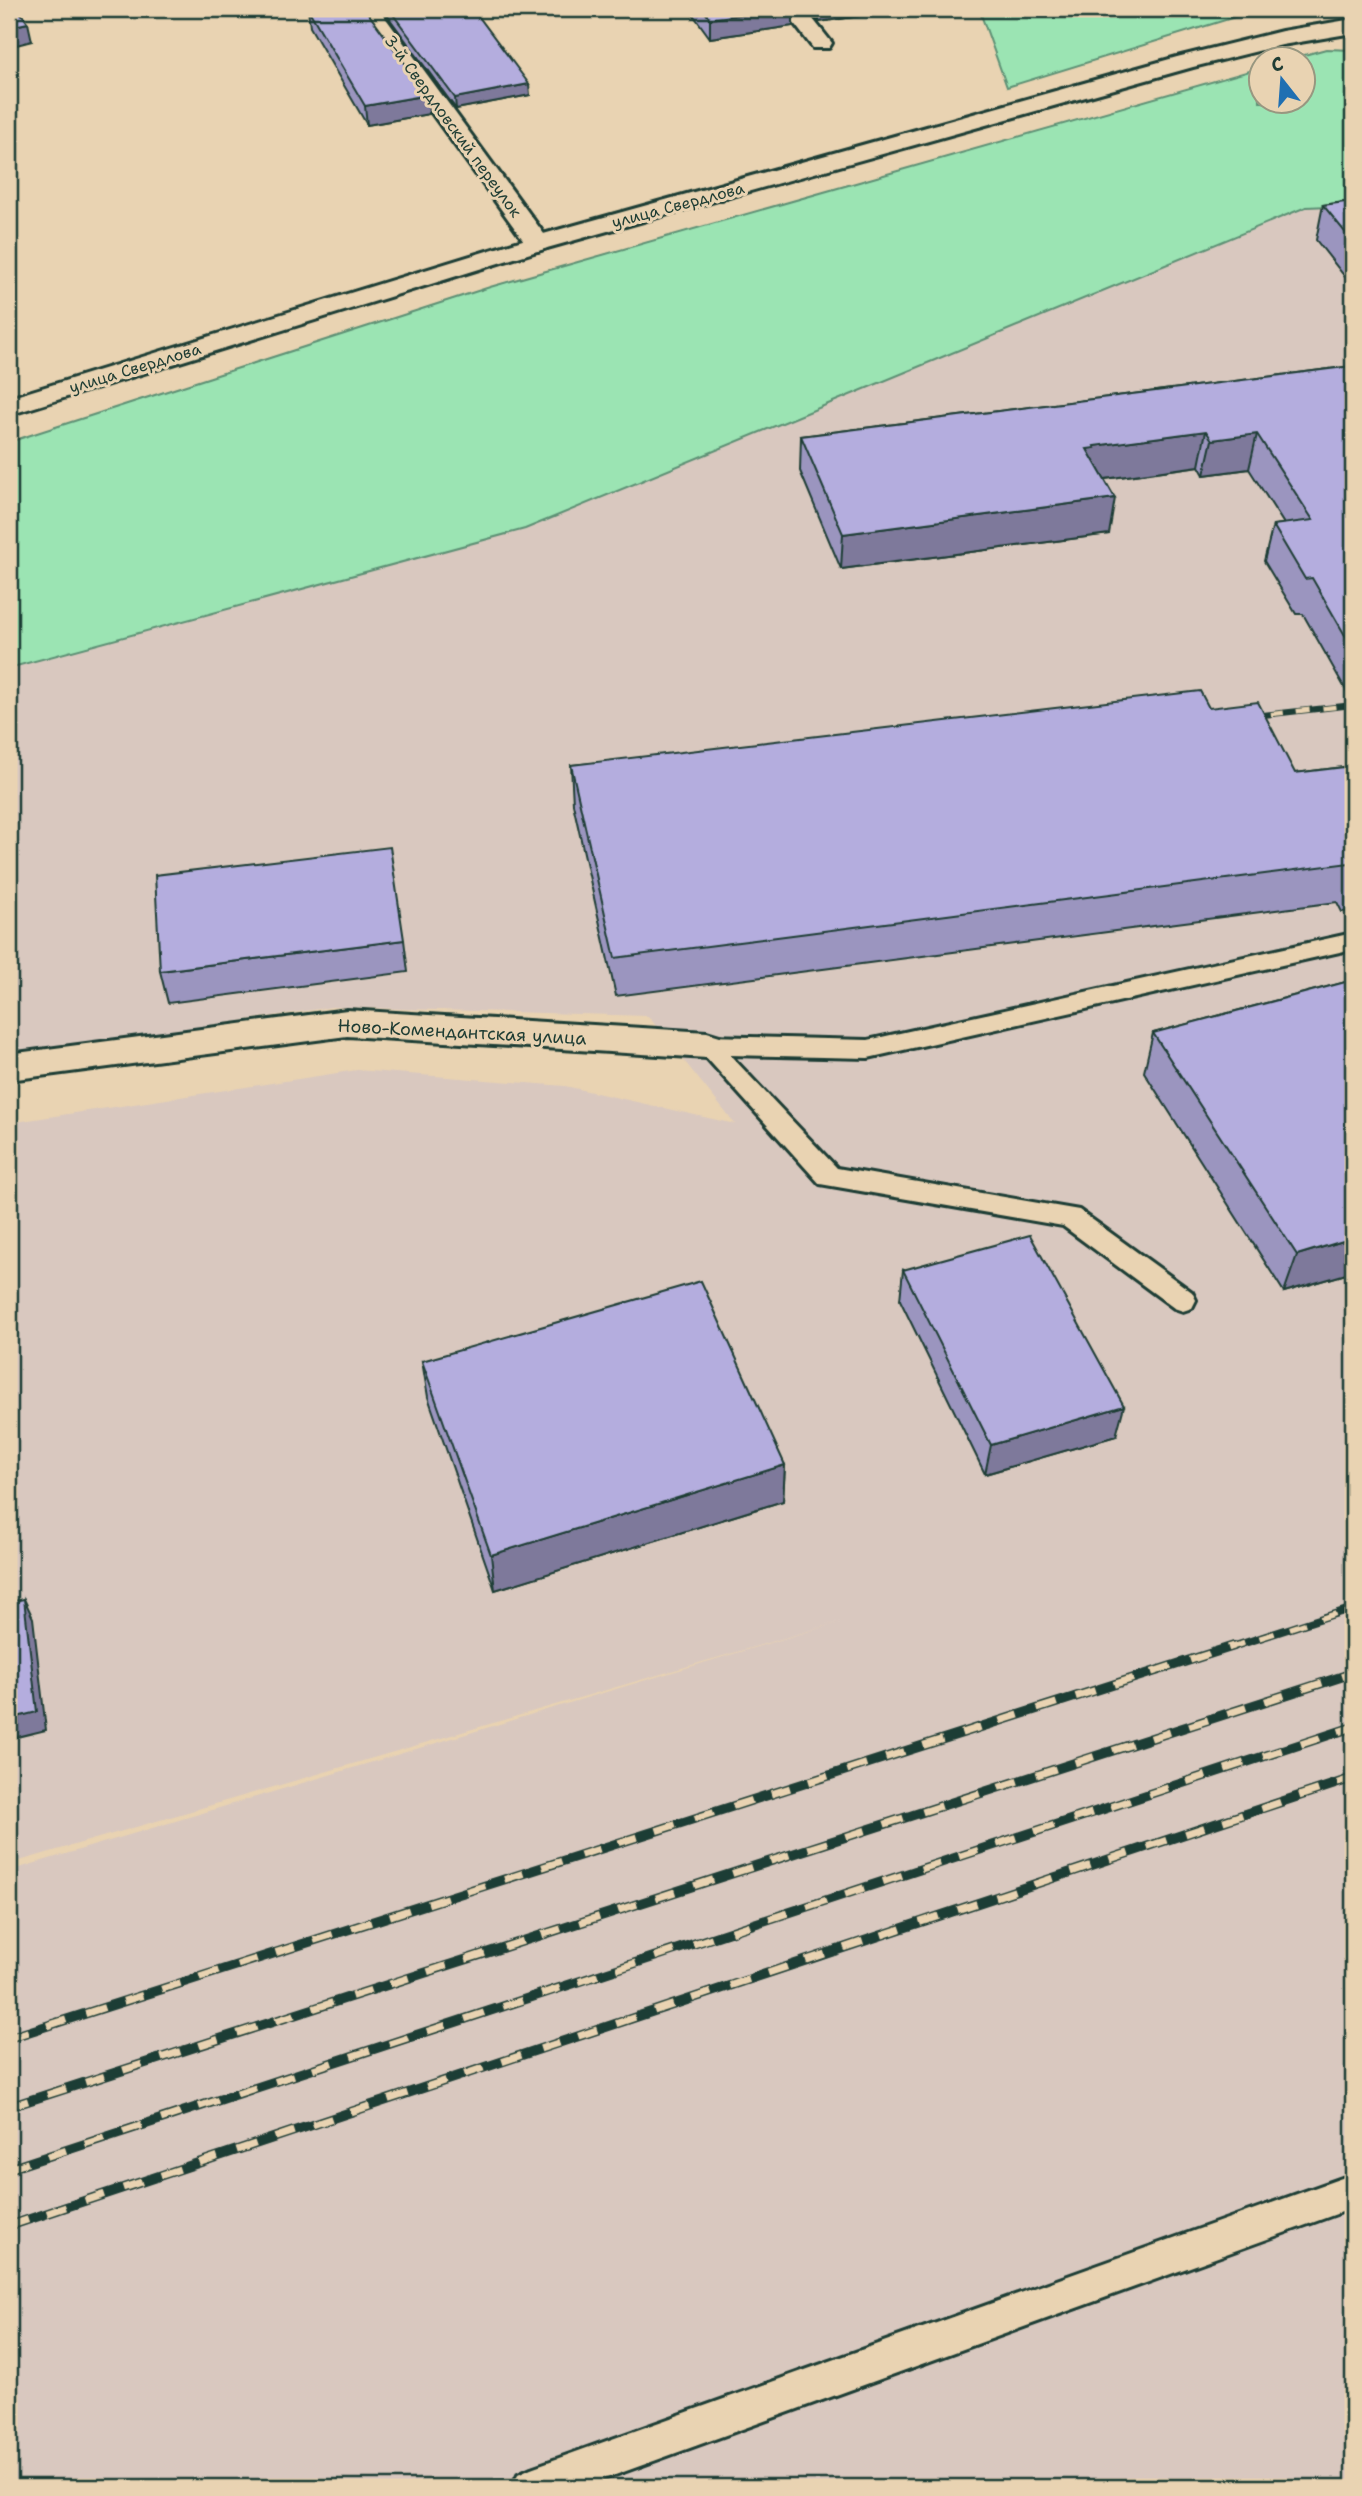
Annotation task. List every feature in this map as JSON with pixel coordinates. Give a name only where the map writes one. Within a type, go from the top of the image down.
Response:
[{"type":"main road","name":"3-й Свердловский переулок","points":[[368,9],[538,243]]},
{"type":"main road","points":[[794,9],[821,43]]},
{"type":"main road","name":"улица Свердлова","points":[[9,407],[538,243],[1185,62],[1282,38],[1353,26]]},
{"type":"main road","name":"Ново-Комендантская улица","points":[[9,1067],[347,1023],[707,1045]]},
{"type":"lane","points":[[707,1045],[868,1049],[1353,941]]},
{"type":"lane","points":[[707,1045],[829,1177],[1070,1216],[1183,1300]]},
{"type":"lane","points":[[531,2487],[1353,2191]]},
{"type":"shaded area","points":[[1353,205],[1353,2487],[9,2487],[9,1871],[843,1621],[9,1864],[9,1123],[357,1070],[565,1086],[735,1124],[648,1016],[332,1007],[9,1056],[9,668],[525,529],[1306,207]]},
{"type":"green space","points":[[979,9],[1303,9],[1248,13],[1007,87]]},
{"type":"green space","points":[[1326,49],[1353,50],[1353,205],[1306,207],[525,529],[9,668],[9,442],[490,287],[1246,72],[1246,116],[1316,116],[1316,52]]},
{"type":"building","points":[[9,9],[18,9],[28,23],[9,27]]},
{"type":"building","points":[[308,9],[365,9],[428,95],[365,106]]},
{"type":"building","points":[[389,9],[473,9],[529,84],[455,98]]},
{"type":"building","points":[[703,9],[782,9],[710,19]]},
{"type":"building","points":[[1353,201],[1353,242],[1323,205]]},
{"type":"building","points":[[1353,366],[1353,649],[1312,578],[1305,579],[1273,525],[1313,520],[1257,434],[1212,440],[1206,431],[1087,449],[1115,498],[843,534],[801,436]]},
{"type":"building","points":[[1200,691],[1209,708],[1258,702],[1295,773],[1353,766],[1353,871],[1349,863],[615,958],[571,765]]},
{"type":"building","points":[[390,847],[404,940],[160,971],[155,875]]},
{"type":"building","points":[[1353,980],[1353,1238],[1297,1255],[1153,1033]]},
{"type":"building","points":[[1030,1235],[1124,1406],[991,1445],[903,1270]]},
{"type":"building","points":[[701,1281],[785,1465],[491,1555],[422,1361]]},
{"type":"building","points":[[24,1599],[37,1712],[9,1719],[9,1602]]},
{"type":"railway","points":[[1245,717],[1353,705]]},
{"type":"railway","points":[[1229,1648],[1353,1608]]},
{"type":"railway","points":[[9,2038],[1234,1646]]},
{"type":"railway","points":[[9,2107],[1353,1673]]},
{"type":"railway","points":[[9,2169],[1353,1727]]},
{"type":"railway","points":[[9,2226],[1353,1778]]}]
